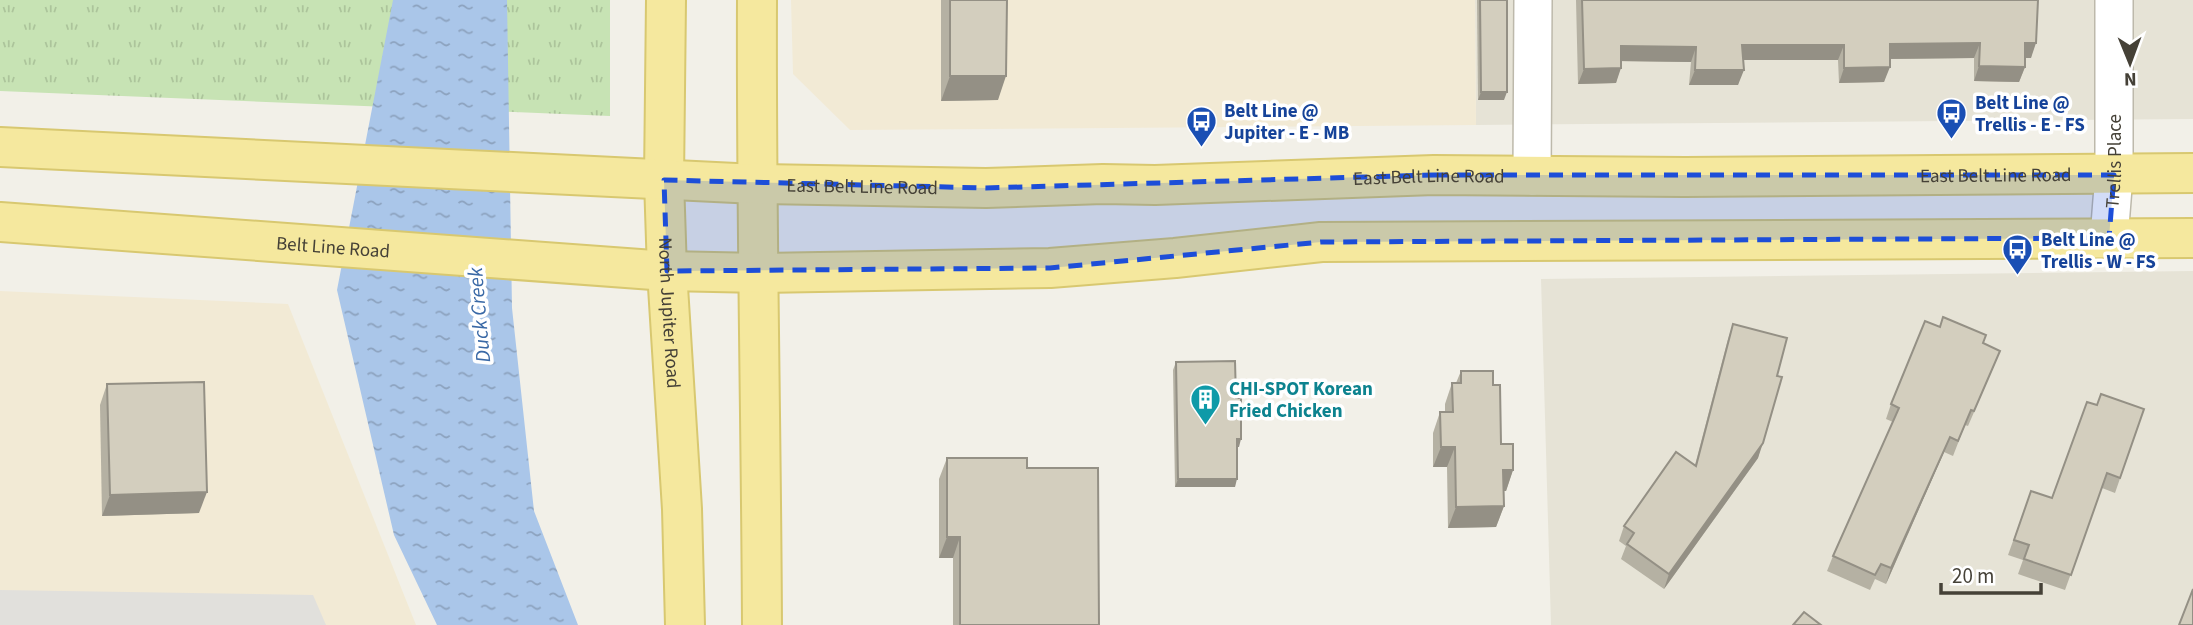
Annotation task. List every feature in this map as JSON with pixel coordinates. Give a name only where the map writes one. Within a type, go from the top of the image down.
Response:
[{"type":"main road","name":"North Jupiter Road","points":[[666,0],[664,180],[684,552],[685,625]]},
{"type":"main road","points":[[757,0],[756,184],[760,273],[762,625]]},
{"type":"main road","points":[[0,147],[664,180]]},
{"type":"main road","name":"East Belt Line Road","points":[[664,180],[986,188],[1434,175],[2193,173]]},
{"type":"main road","name":"Belt Line Road","points":[[0,222],[667,271]]},
{"type":"main road","points":[[667,271],[760,273],[1050,268],[1321,242],[2193,238]]},
{"type":"street","points":[[1532,176],[1533,0]]},
{"type":"street","name":"Trellis Place","points":[[2109,238],[2114,175],[2114,0]]},
{"type":"highlighted area","points":[[1434,175],[2114,175],[2109,238],[1321,242],[1050,268],[667,271],[664,180],[986,188]]},
{"type":"shaded area","points":[[791,0],[1475,0],[1476,125],[850,130],[793,74]]},
{"type":"shaded area","points":[[1475,0],[2193,0],[2193,119],[1476,125]]},
{"type":"shaded area","points":[[2193,271],[2193,625],[1551,625],[1541,279]]},
{"type":"shaded area","points":[[0,291],[288,304],[416,625],[0,625]]},
{"type":"shaded area","points":[[0,590],[313,595],[326,625],[0,625]]},
{"type":"green space","points":[[0,0],[610,0],[610,116],[0,91]]},
{"type":"water","name":"Duck Creek","points":[[393,0],[507,0],[512,308],[534,511],[578,625],[437,625],[394,535],[337,290]]},
{"type":"building","points":[[950,0],[1007,0],[1006,76],[950,76]]},
{"type":"building","points":[[1480,0],[1507,0],[1507,92],[1481,92]]},
{"type":"building","points":[[1582,0],[2038,0],[2036,43],[2025,43],[2025,67],[1979,66],[1980,43],[1890,44],[1890,67],[1844,68],[1844,45],[1742,45],[1744,70],[1695,70],[1696,47],[1621,46],[1621,68],[1584,69]]},
{"type":"building","points":[[1943,317],[1986,335],[1983,343],[2000,351],[1958,441],[1950,437],[1891,568],[1881,564],[1875,575],[1833,556],[1899,408],[1891,404],[1925,321],[1940,327]]},
{"type":"building","points":[[1733,324],[1787,338],[1777,376],[1782,377],[1763,443],[1669,574],[1627,544],[1634,533],[1624,526],[1676,452],[1696,466]]},
{"type":"building","name":"CHI-SPOT Korean Fried Chicken","points":[[1235,361],[1236,398],[1241,398],[1237,479],[1178,479],[1176,362]]},
{"type":"building","points":[[1461,371],[1493,371],[1493,385],[1500,385],[1501,444],[1513,444],[1513,470],[1503,470],[1504,506],[1456,507],[1455,447],[1441,447],[1440,412],[1453,412],[1452,383],[1461,383]]},
{"type":"building","points":[[204,382],[207,492],[110,495],[107,384]]},
{"type":"building","points":[[2101,394],[2144,409],[2120,478],[2107,473],[2071,575],[2024,559],[2029,545],[2014,540],[2031,491],[2052,498],[2087,402],[2097,405]]},
{"type":"building","points":[[947,458],[1027,458],[1027,468],[1098,468],[1099,625],[960,625],[960,537],[947,537]]},
{"type":"building","points":[[2193,589],[2193,625],[2179,625]]},
{"type":"building","points":[[1804,612],[1821,625],[1793,625]]},
{"type":"place","name":"Belt Line @ Trellis - E - FS","points":[[1952,140]]},
{"type":"place","name":"Belt Line @ Jupiter - E - MB","points":[[1201,148]]},
{"type":"place","name":"Belt Line @ Trellis - W - FS","points":[[2018,277]]},
{"type":"place","name":"CHI-SPOT Korean Fried Chicken","points":[[1206,426]]}]
